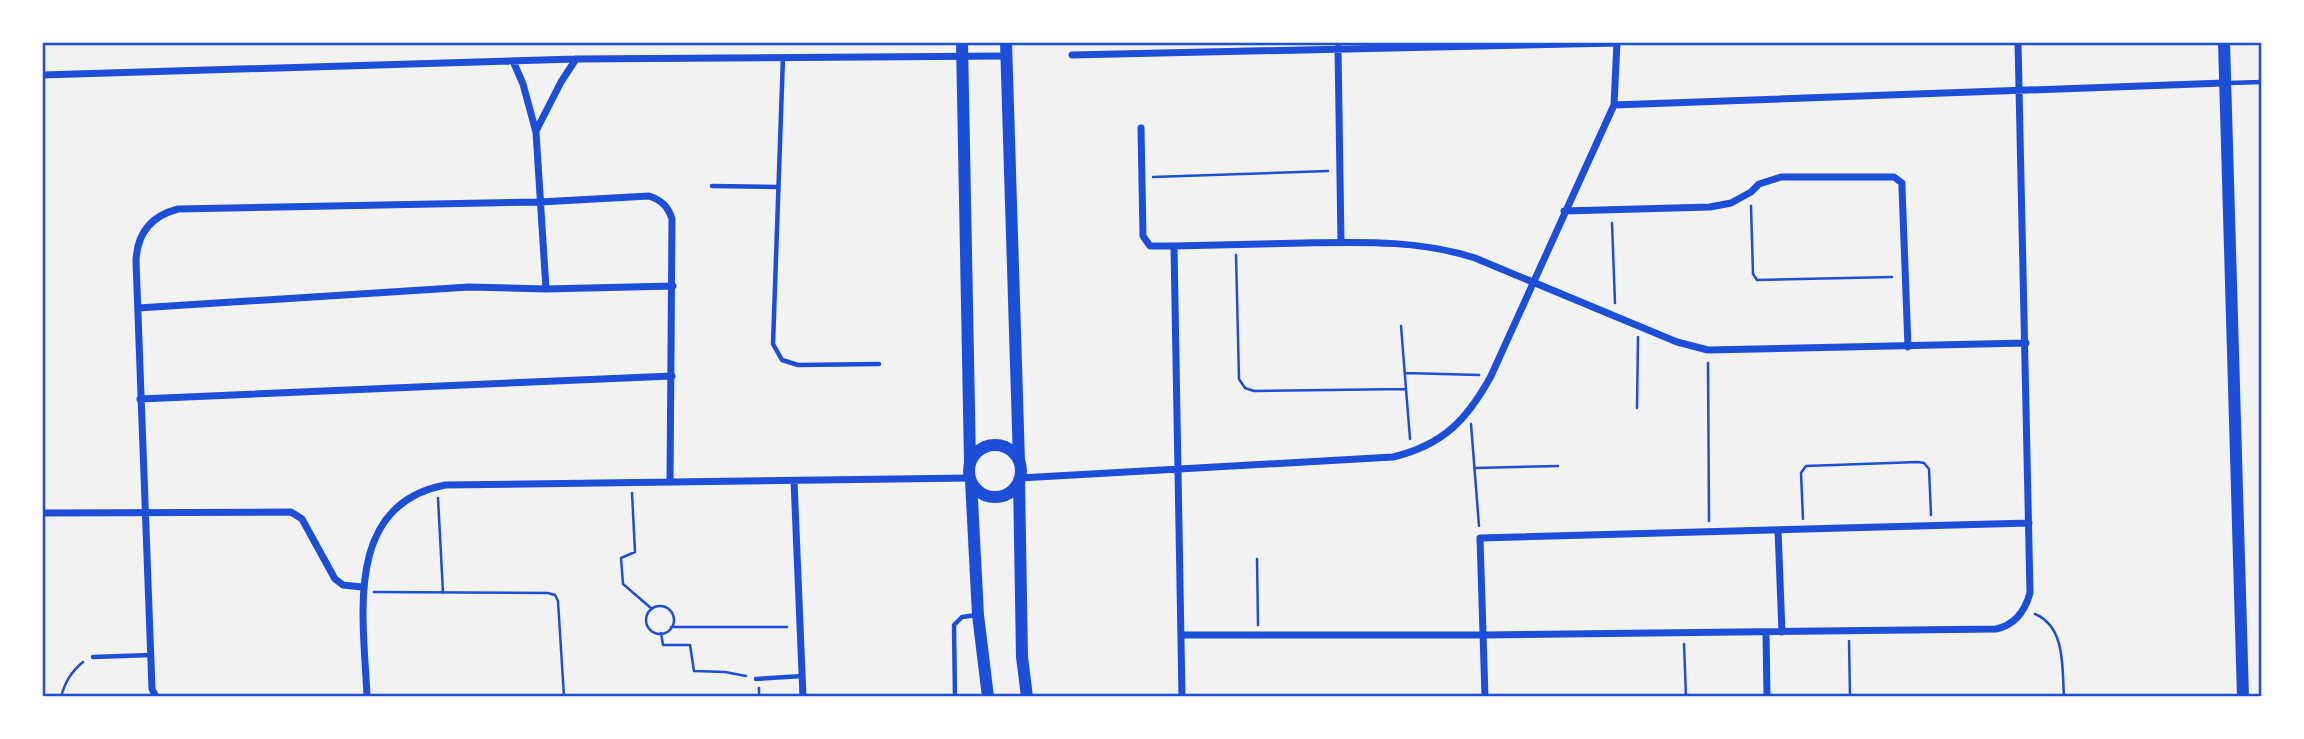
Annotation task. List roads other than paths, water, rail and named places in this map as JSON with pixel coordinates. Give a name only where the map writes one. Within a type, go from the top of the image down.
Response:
[{"type":"street","points":[[962,42],[970,462],[978,615],[988,697]]},
{"type":"street","points":[[1006,42],[1020,479],[1022,657],[1027,697]]},
{"type":"street","points":[[1181,635],[1483,635],[1996,629],[2014,622],[2022,612],[2030,593],[2018,42]]},
{"type":"street","points":[[2224,42],[2243,697]]},
{"type":"street","points":[[971,480],[981,493],[996,497],[1010,492],[1020,479],[1393,457],[1434,442],[1454,428],[1470,411],[1491,376],[1614,105],[1617,43],[1072,55]]},
{"type":"street","points":[[1338,48],[1341,242]]},
{"type":"street","points":[[42,75],[576,59],[1006,56]]},
{"type":"street","points":[[536,132],[561,82],[576,59]]},
{"type":"street","points":[[513,61],[523,84],[536,132],[546,289]]},
{"type":"street","points":[[1614,105],[2224,83]]},
{"type":"street","points":[[1142,128],[1144,240],[1154,247],[1341,242],[1447,249],[1475,258],[1638,327],[1692,347],[1708,350],[2026,343]]},
{"type":"street","points":[[1564,211],[1710,207],[1731,203],[1751,192],[1759,184],[1781,177],[1888,175],[1902,183],[1908,347]]},
{"type":"street","points":[[156,697],[152,689],[136,246],[151,221],[164,212],[178,209],[540,202],[649,196],[657,199],[664,204],[672,219],[670,482]]},
{"type":"street","points":[[1174,246],[1182,697]]},
{"type":"street","points":[[138,308],[469,287],[546,289],[673,286]]},
{"type":"street","points":[[140,399],[672,376]]},
{"type":"street","points":[[970,462],[979,450],[994,445],[1009,449],[1018,461]]},
{"type":"street","points":[[367,697],[363,590],[371,550],[387,518],[399,504],[422,490],[437,487],[670,482],[971,480]]},
{"type":"street","points":[[794,481],[803,697]]},
{"type":"street","points":[[42,513],[292,512],[302,519],[335,579],[343,585],[363,590]]},
{"type":"street","points":[[1485,697],[1480,538],[2029,523]]},
{"type":"street","points":[[1778,530],[1782,632]]},
{"type":"street","points":[[1766,632],[1766,697]]},
{"type":"lane","points":[[783,57],[773,344],[782,360],[798,365],[879,364]]},
{"type":"lane","points":[[2224,83],[2262,82]]},
{"type":"lane","points":[[712,186],[778,187]]},
{"type":"lane","points":[[955,697],[954,625],[962,617],[978,615]]},
{"type":"lane","points":[[93,657],[151,655]]},
{"type":"lane","points":[[756,679],[803,677]]}]
